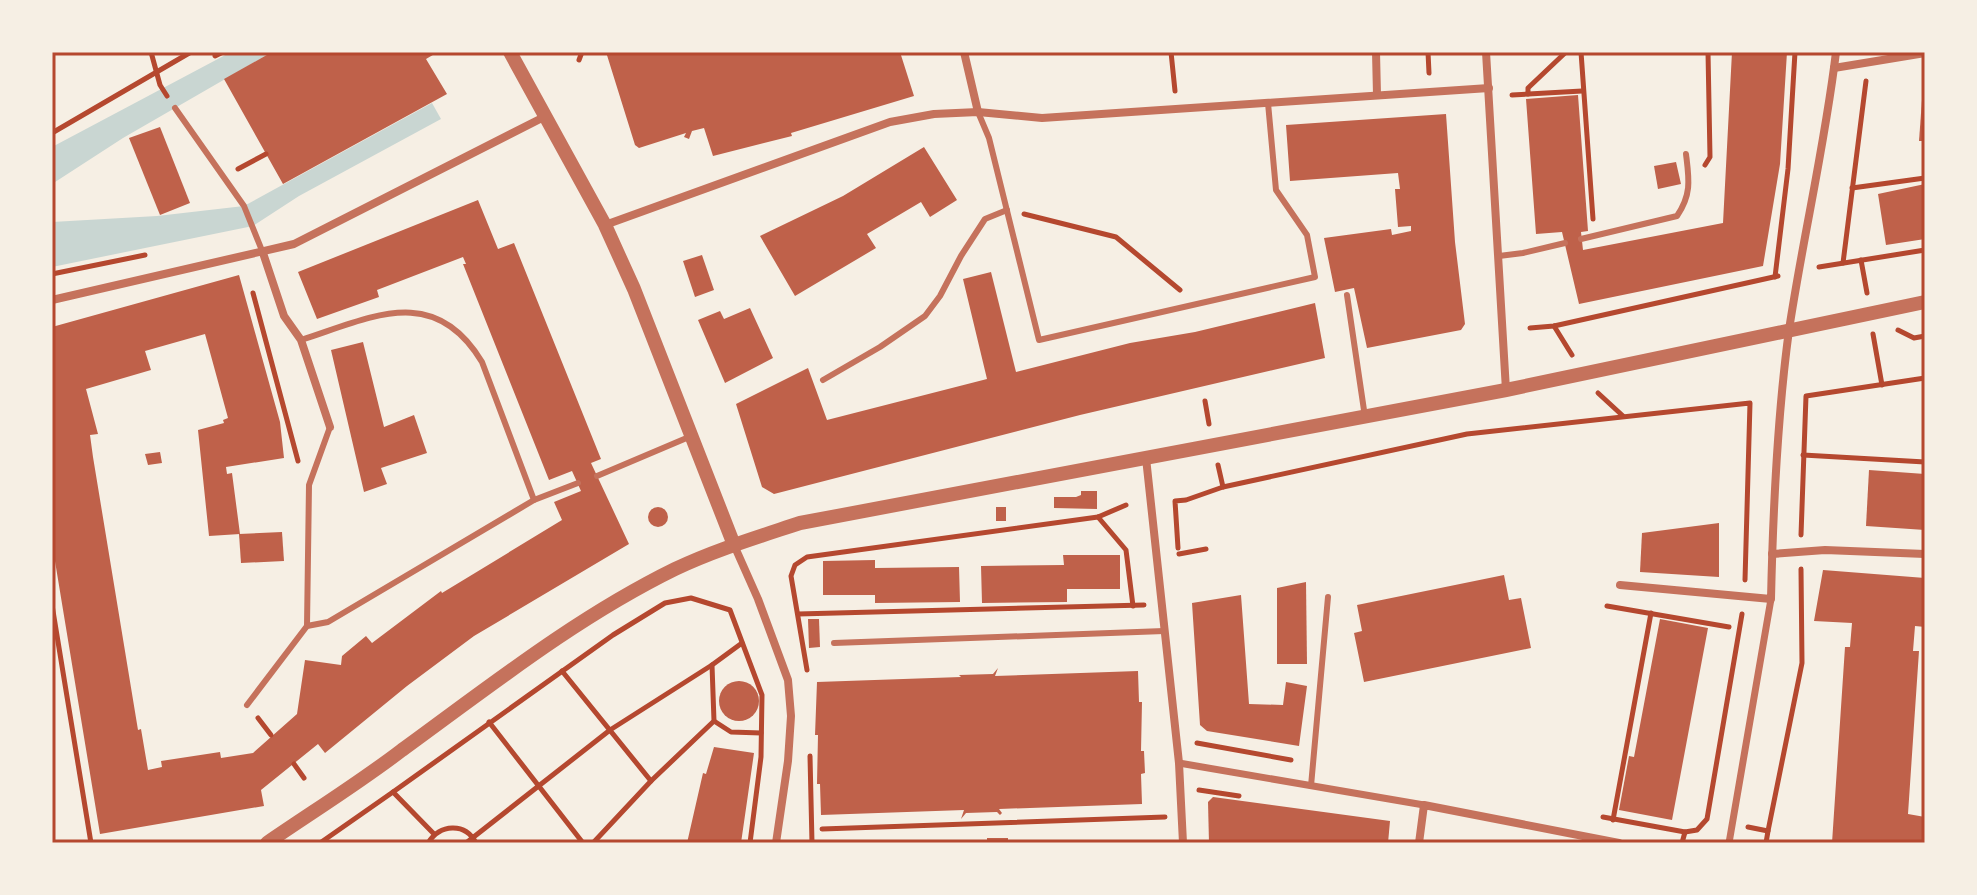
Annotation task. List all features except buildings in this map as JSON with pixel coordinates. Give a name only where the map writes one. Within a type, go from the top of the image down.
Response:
[{"type":"street","points":[[510,52],[605,225],[634,289],[788,680],[791,716],[788,761],[776,843]]},
{"type":"street","points":[[964,52],[978,112]]},
{"type":"street","points":[[1376,52],[1377,95]]},
{"type":"street","points":[[1486,52],[1506,390]]},
{"type":"street","points":[[1729,843],[1771,599],[1776,456],[1790,329],[1836,52]]},
{"type":"street","points":[[1834,68],[1925,53]]},
{"type":"street","points":[[605,225],[890,122],[934,114],[978,112],[1042,118],[1489,88]]},
{"type":"street","points":[[52,300],[294,244],[546,116]]},
{"type":"street","points":[[263,253],[284,316],[301,340],[330,427]]},
{"type":"street","points":[[267,843],[596,612],[677,568],[800,523],[1506,390],[1925,302]]},
{"type":"street","points":[[1146,458],[1179,763],[1183,843]]},
{"type":"street","points":[[1772,554],[1825,550],[1925,554]]},
{"type":"street","points":[[1620,585],[1771,599]]},
{"type":"street","points":[[1179,763],[1424,805],[1619,843]]},
{"type":"street","points":[[1419,843],[1424,805]]},
{"type":"lane","points":[[978,112],[989,138],[1039,340],[1315,277],[1307,235],[1276,190],[1268,103]]},
{"type":"lane","points":[[175,108],[244,206],[263,253]]},
{"type":"lane","points":[[1581,239],[1677,216],[1687,201],[1690,186],[1686,154]]},
{"type":"lane","points":[[823,380],[925,316],[985,219],[1007,210]]},
{"type":"lane","points":[[1499,256],[1565,243]]},
{"type":"lane","points":[[1347,295],[1365,417]]},
{"type":"lane","points":[[301,340],[400,311],[420,313],[456,331],[472,345],[482,362],[534,500]]},
{"type":"lane","points":[[247,705],[307,626],[309,485],[330,427]]},
{"type":"lane","points":[[597,476],[692,436]]},
{"type":"lane","points":[[307,626],[328,622],[534,500],[578,483]]},
{"type":"lane","points":[[1311,786],[1328,597]]},
{"type":"lane","points":[[834,643],[1164,631]]},
{"type":"path","points":[[151,52],[160,85]]},
{"type":"path","points":[[52,133],[191,52]]},
{"type":"path","points":[[215,56],[223,52]]},
{"type":"path","points":[[579,60],[582,52]]},
{"type":"path","points":[[1428,52],[1429,73]]},
{"type":"path","points":[[1528,94],[1528,88],[1566,52]]},
{"type":"path","points":[[1581,52],[1594,235]]},
{"type":"path","points":[[1690,186],[1710,157],[1708,52]]},
{"type":"path","points":[[1775,277],[1788,169],[1795,52]]},
{"type":"path","points":[[1843,263],[1869,62]]},
{"type":"path","points":[[1512,95],[1582,91]]},
{"type":"path","points":[[223,176],[266,154]]},
{"type":"path","points":[[1852,188],[1925,178]]},
{"type":"path","points":[[1007,210],[1116,237],[1197,303]]},
{"type":"path","points":[[1530,328],[1554,326],[1799,271],[1925,250]]},
{"type":"path","points":[[250,283],[298,462],[298,476]]},
{"type":"path","points":[[1766,843],[1802,663],[1800,552],[1806,396],[1925,378]]},
{"type":"path","points":[[1597,393],[1624,417]]},
{"type":"path","points":[[1175,501],[1223,487],[1467,434],[1750,403],[1744,596],[1707,819],[1697,830],[1685,832],[1682,843]]},
{"type":"path","points":[[1803,455],[1925,462]]},
{"type":"path","points":[[792,584],[792,569],[807,557],[1098,517],[1126,505]]},
{"type":"path","points":[[1098,517],[1126,550],[1133,606]]},
{"type":"path","points":[[1179,554],[1206,549]]},
{"type":"path","points":[[320,843],[562,671],[665,603],[691,598],[730,610],[762,695],[750,843]]},
{"type":"path","points":[[52,605],[91,843]]},
{"type":"path","points":[[798,614],[1163,605]]},
{"type":"path","points":[[1607,606],[1729,627]]},
{"type":"path","points":[[1614,819],[1651,613]]},
{"type":"path","points":[[466,843],[475,840],[610,730],[742,643]]},
{"type":"path","points":[[593,843],[651,781],[714,721],[712,665]]},
{"type":"path","points":[[562,671],[651,781]]},
{"type":"path","points":[[714,721],[731,732],[761,733]]},
{"type":"path","points":[[489,722],[583,843]]},
{"type":"path","points":[[294,764],[304,778]]},
{"type":"path","points":[[393,792],[434,834]]},
{"type":"path","points":[[822,829],[1183,816]]},
{"type":"path","points":[[1707,819],[1768,831]]},
{"type":"path","points":[[428,843],[434,834],[450,828],[466,831],[475,840]]},
{"type":"path","points":[[812,843],[813,829]]},
{"type":"shaded area","points":[[231,52],[272,52],[123,138],[52,184],[52,147]]},
{"type":"shaded area","points":[[432,103],[441,119],[299,196],[253,226],[52,267],[52,222],[157,216],[244,206]]}]
